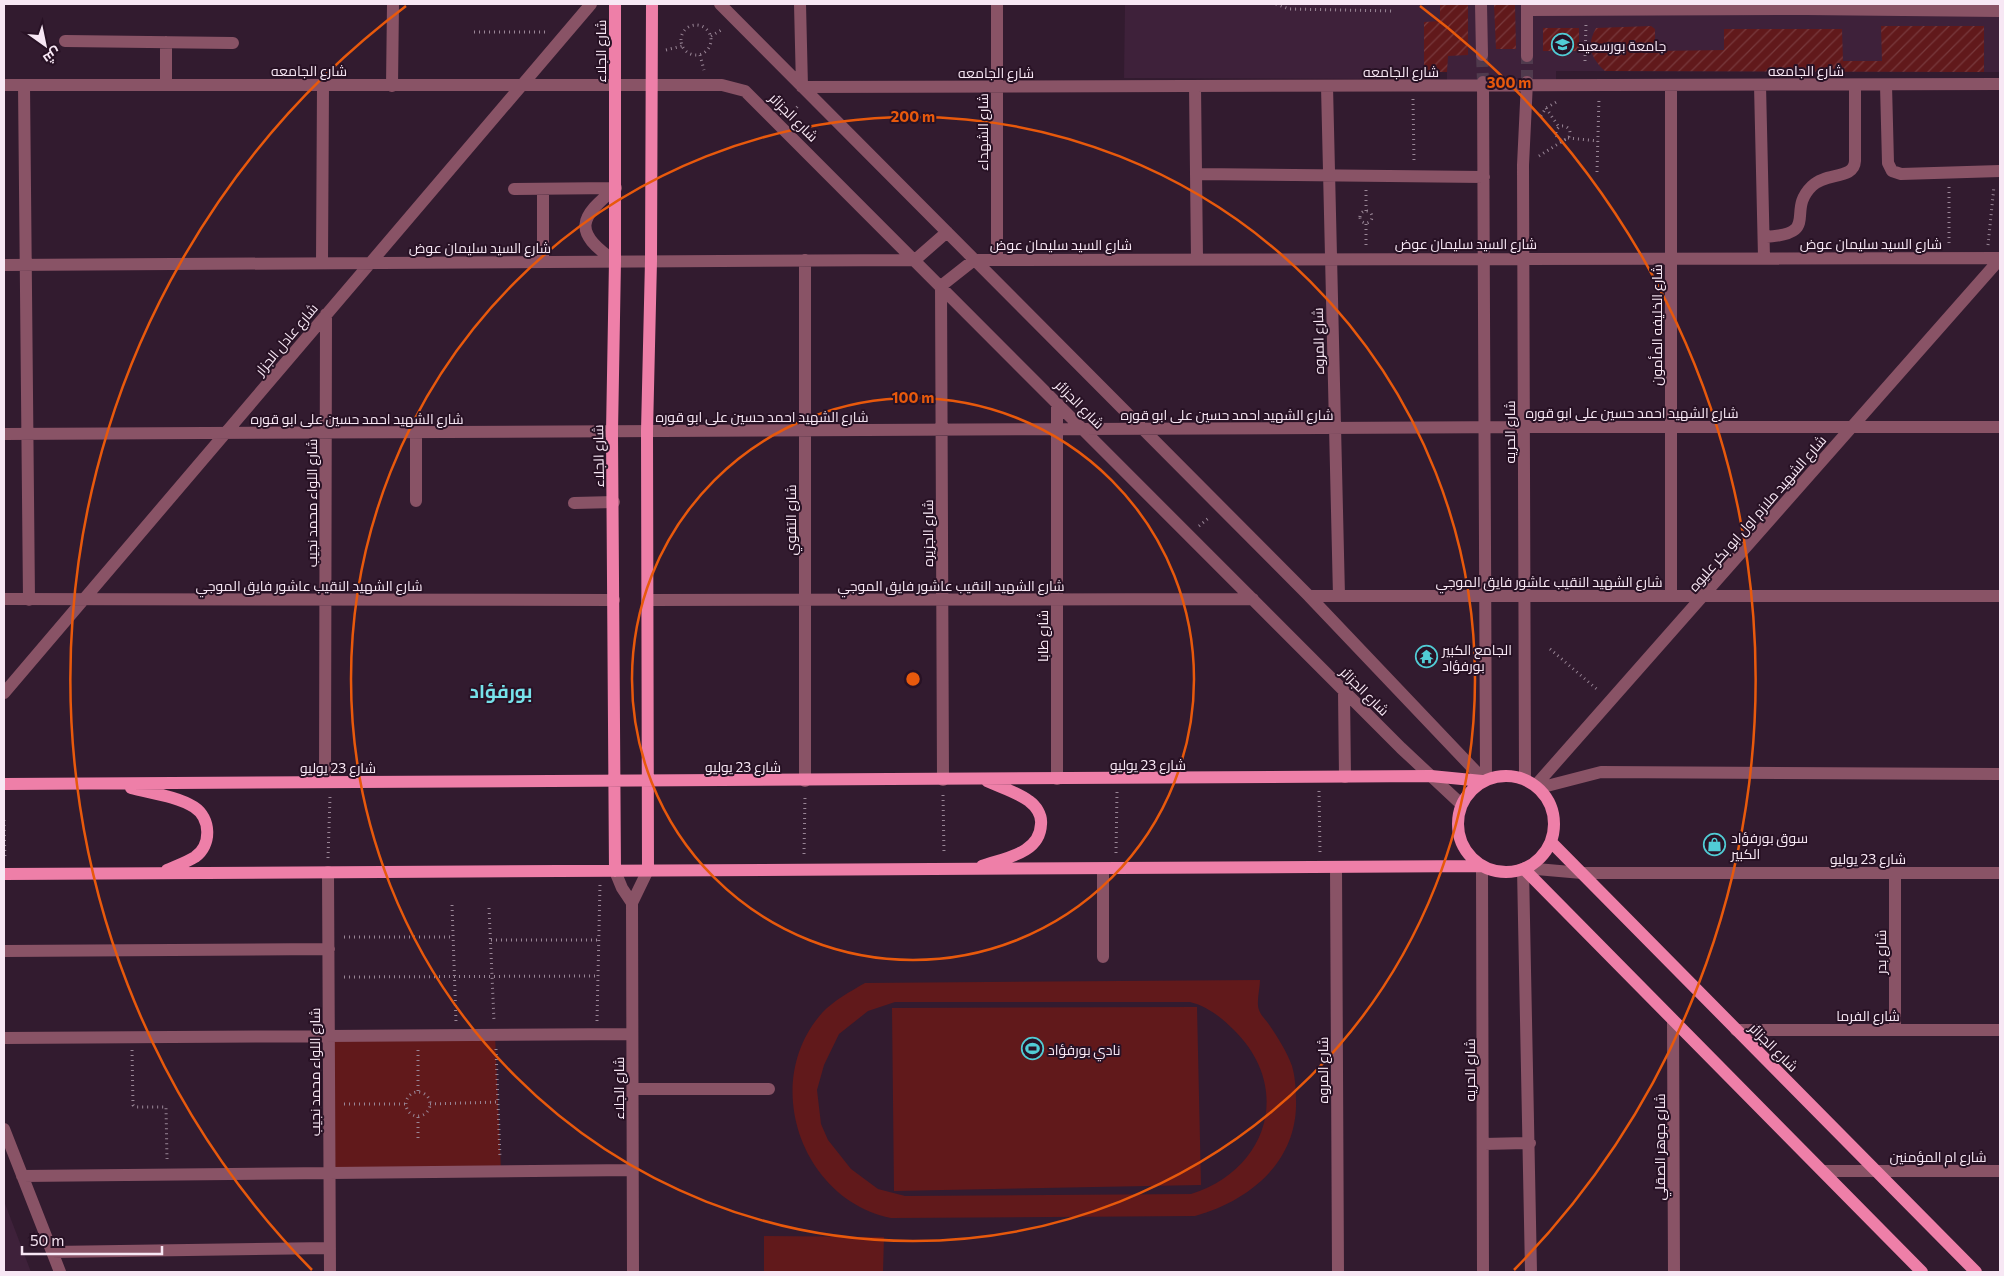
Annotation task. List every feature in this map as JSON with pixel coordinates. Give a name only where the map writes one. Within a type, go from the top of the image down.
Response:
[{"type":"main road","name":"شارع الجلاء","points":[[615,4],[616,188],[612,432],[614,502],[615,871]]},
{"type":"main road","name":"شارع الجلاء","points":[[648,870],[649,600],[647,431],[651,261],[652,4]]},
{"type":"main road","points":[[1506,775],[1533,784],[1552,808],[1554,819],[1551,842],[1541,858],[1524,869],[1509,872],[1495,871],[1471,859],[1459,839],[1457,827],[1461,804],[1470,791],[1484,780],[1506,775]]},
{"type":"main road","name":"شارع 23 يوليو","points":[[4,784],[1431,776],[1484,780]]},
{"type":"main road","points":[[970,870],[1023,852],[1037,840],[1042,822],[1034,805],[1027,799],[983,780]]},
{"type":"main road","points":[[117,784],[187,804],[202,814],[206,822],[206,841],[202,850],[195,856],[163,872]]},
{"type":"main road","name":"شارع الجزائر","points":[[1551,842],[1976,1272]]},
{"type":"main road","points":[[4,874],[1482,866]]},
{"type":"main road","points":[[1524,869],[1922,1272]]},
{"type":"street","points":[[392,86],[393,4]]},
{"type":"street","name":"شارع عادل الجزار","points":[[4,693],[591,4]]},
{"type":"street","name":"شارع الجزائر","points":[[720,4],[1309,596],[1484,780]]},
{"type":"street","points":[[800,4],[806,91]]},
{"type":"street","name":"شارع الشهداء","points":[[997,260],[998,4]]},
{"type":"street","points":[[1481,4],[1482,56]]},
{"type":"street","points":[[1527,56],[1527,7],[1586,10],[1685,7],[2000,11]]},
{"type":"street","points":[[66,41],[233,43]]},
{"type":"street","points":[[166,42],[166,85]]},
{"type":"street","name":"شارع الجامعه","points":[[806,91],[997,87],[1413,86],[1483,84],[2000,84]]},
{"type":"street","name":"شارع الحريه","points":[[1483,84],[1485,258],[1484,780]]},
{"type":"street","name":"شارع الحريه","points":[[1527,84],[1523,165],[1524,596],[1533,784]]},
{"type":"street","points":[[1886,84],[1889,167],[1896,174],[1998,171]]},
{"type":"street","name":"شارع الجامعه","points":[[4,85],[615,86]]},
{"type":"street","points":[[24,85],[29,600]]},
{"type":"street","name":"شارع الجزائر","points":[[615,86],[730,85],[752,96],[1344,692],[1461,804]]},
{"type":"street","name":"شارع الخليفه المأمون","points":[[1671,85],[1671,596]]},
{"type":"street","points":[[1760,85],[1764,257]]},
{"type":"street","points":[[1764,237],[1782,236],[1791,233],[1798,226],[1802,203],[1810,187],[1825,177],[1843,175],[1853,169],[1855,161],[1855,85]]},
{"type":"street","points":[[322,263],[323,86]]},
{"type":"street","points":[[1195,86],[1197,259]]},
{"type":"street","name":"شارع المروه","points":[[1327,86],[1339,596]]},
{"type":"street","points":[[1196,174],[1484,177]]},
{"type":"street","points":[[514,189],[616,188]]},
{"type":"street","points":[[615,261],[589,239],[585,226],[589,212],[616,188]]},
{"type":"street","points":[[543,189],[543,261]]},
{"type":"street","points":[[915,260],[947,232]]},
{"type":"street","name":"شارع السيد سليمان عوض","points":[[941,286],[974,260],[1671,257],[2000,259]]},
{"type":"street","name":"شارع الشهيد ملازم اول ابو بكر عليوه","points":[[1533,784],[1611,701],[2000,259]]},
{"type":"street","name":"شارع التقوي","points":[[805,260],[805,781]]},
{"type":"street","name":"شارع السيد سليمان عوض","points":[[4,265],[915,260]]},
{"type":"street","name":"شارع الجزيره","points":[[941,286],[943,780]]},
{"type":"street","name":"شارع اللواء محمد نجيب","points":[[326,314],[328,782]]},
{"type":"street","name":"شارع طابا","points":[[1057,402],[1057,779]]},
{"type":"street","name":"شارع الشهيد احمد حسين على ابو قوره","points":[[4,434],[1143,430],[1524,426],[2000,427]]},
{"type":"street","points":[[416,433],[416,501]]},
{"type":"street","points":[[574,503],[614,502]]},
{"type":"street","name":"شارع الشهيد النقيب عاشور فايق الموجي","points":[[1309,596],[2000,596]]},
{"type":"street","name":"شارع الشهيد النقيب عاشور فايق الموجي","points":[[649,600],[1253,599]]},
{"type":"street","name":"شارع الشهيد النقيب عاشور فايق الموجي","points":[[4,600],[614,600]]},
{"type":"street","points":[[1344,692],[1345,777]]},
{"type":"street","points":[[1533,784],[1601,772],[2000,774]]},
{"type":"street","name":"شارع الحريه","points":[[1482,866],[1483,1272]]},
{"type":"street","name":"شارع المروه","points":[[1336,867],[1338,1272]]},
{"type":"street","points":[[1103,869],[1103,957]]},
{"type":"street","points":[[1524,869],[1531,1272]]},
{"type":"street","name":"شارع 23 يوليو","points":[[1524,869],[1582,873],[2000,873]]},
{"type":"street","name":"شارع الجلاء","points":[[633,1272],[632,903],[648,870]]},
{"type":"street","name":"شارع الجلاء","points":[[615,871],[622,888],[632,903]]},
{"type":"street","name":"شارع اللواء محمد نجيب","points":[[328,872],[330,1272]]},
{"type":"street","name":"شارع بدر","points":[[1895,874],[1895,1030]]},
{"type":"street","points":[[4,951],[329,943]]},
{"type":"street","name":"شارع جوهر الصقلي","points":[[1673,1022],[1674,1272]]},
{"type":"street","name":"شارع الفرما","points":[[1736,1030],[2000,1030]]},
{"type":"street","points":[[4,1038],[632,1034]]},
{"type":"street","points":[[633,1089],[769,1089]]},
{"type":"street","points":[[4,1129],[60,1272]]},
{"type":"street","points":[[1484,1144],[1530,1144]]},
{"type":"street","points":[[22,1176],[633,1170]]},
{"type":"street","name":"شارع ام المؤمنين","points":[[1824,1171],[2000,1171]]},
{"type":"street","points":[[52,1252],[330,1248]]},
{"type":"path","points":[[1276,4],[1289,9],[1395,11]]},
{"type":"path","points":[[1352,4],[1352,10]]},
{"type":"path","points":[[1585,61],[1586,10]]},
{"type":"path","points":[[698,25],[708,30],[712,40],[705,53],[695,55],[685,50],[681,40],[686,29],[698,25]]},
{"type":"path","points":[[474,32],[567,32]]},
{"type":"path","points":[[1597,172],[1599,85]]},
{"type":"path","points":[[1413,86],[1414,176]]},
{"type":"path","points":[[780,124],[806,91]]},
{"type":"path","points":[[1540,118],[1546,108],[1563,101]]},
{"type":"path","points":[[1591,102],[1599,102]]},
{"type":"path","points":[[1546,108],[1559,128]]},
{"type":"path","points":[[1523,165],[1567,139],[1570,133],[1567,128],[1559,128]]},
{"type":"path","points":[[1559,128],[1556,131],[1557,136],[1561,140],[1598,141]]},
{"type":"path","points":[[1541,146],[1541,155]]},
{"type":"path","points":[[1987,258],[1998,171]]},
{"type":"path","points":[[1948,258],[1949,172]]},
{"type":"path","points":[[1366,211],[1367,176]]},
{"type":"path","points":[[1371,212],[1373,217],[1371,222],[1366,224],[1361,222],[1361,213],[1371,212]]},
{"type":"path","points":[[1366,224],[1366,258]]},
{"type":"path","points":[[1189,534],[1221,508]]},
{"type":"path","points":[[1550,649],[1611,701]]},
{"type":"path","points":[[1319,778],[1320,868]]},
{"type":"path","points":[[1116,868],[1117,779]]},
{"type":"path","points":[[943,780],[945,869]]},
{"type":"path","points":[[803,870],[805,781]]},
{"type":"path","points":[[328,782],[328,872]]},
{"type":"path","points":[[4,820],[4,874]]},
{"type":"path","points":[[596,1034],[601,871]]},
{"type":"path","points":[[452,904],[456,1035]]},
{"type":"path","points":[[329,943],[453,937]]},
{"type":"path","points":[[491,940],[599,940]]},
{"type":"path","points":[[329,976],[598,976]]},
{"type":"path","points":[[418,1035],[418,1092]]},
{"type":"path","points":[[132,1037],[132,1105],[135,1107],[166,1107],[168,1175]]},
{"type":"path","points":[[418,1092],[427,1096],[430,1104],[425,1114],[418,1117],[409,1113],[406,1104],[411,1094],[418,1092]]},
{"type":"path","points":[[430,1104],[498,1102]]},
{"type":"path","points":[[330,1104],[406,1104]]},
{"type":"path","points":[[418,1117],[418,1141]]},
{"type":"shaded area","name":"جامعة بورسعيد","points":[[1125,4],[2000,4],[2000,72],[1556,71],[1556,82],[1447,82],[1447,72],[1384,72],[1384,79],[1124,78]]},
{"type":"shaded area","points":[[1440,4],[1468,4],[1468,55],[1448,56],[1447,72],[1424,72],[1424,22],[1440,21]]},
{"type":"shaded area","points":[[1494,4],[1515,4],[1516,49],[1496,49]]},
{"type":"shaded area","points":[[1651,26],[1655,29],[1655,51],[1724,50],[1724,29],[1842,29],[1843,61],[1882,61],[1881,26],[1984,26],[1984,72],[1605,71],[1593,56],[1591,40],[1596,28]]},
{"type":"shaded area","points":[[1543,28],[1579,28],[1579,51],[1543,51]]},
{"type":"shaded area","points":[[1260,980],[1259,1010],[1285,1050],[1294,1074],[1296,1096],[1294,1122],[1289,1142],[1279,1160],[1252,1189],[1215,1209],[1195,1216],[891,1218],[860,1207],[834,1188],[814,1164],[800,1135],[793,1104],[794,1072],[804,1041],[826,1009],[842,996],[865,983]],"holes":[[[895,1002],[1190,1002],[1208,1009],[1224,1021],[1234,1030],[1252,1053],[1263,1077],[1267,1101],[1264,1125],[1254,1147],[1238,1166],[1217,1182],[1191,1194],[905,1196],[878,1189],[851,1169],[828,1140],[821,1124],[817,1090],[824,1065],[839,1034],[868,1011]]]},
{"type":"shaded area","points":[[1197,1007],[1201,1185],[894,1191],[892,1008]]},
{"type":"shaded area","points":[[495,1035],[501,1171],[330,1173],[329,1036]]},
{"type":"shaded area","points":[[4,1201],[31,1272],[4,1272]]},
{"type":"shaded area","points":[[764,1236],[884,1237],[883,1272],[764,1272]]},
{"type":"tunnel","points":[[1482,55],[1483,82]]},
{"type":"tunnel","points":[[1527,56],[1527,82]]},
{"type":"place","name":"جامعة بورسعيد","points":[[1562,45]]},
{"type":"place","name":"الجامع الكبير بورفؤاد","points":[[1426,657]]},
{"type":"place","name":"سوق بورفؤاد الكبير","points":[[1715,845]]},
{"type":"place","name":"نادي بورفؤاد","points":[[1032,1049]]},
{"type":"district","name":"بورفؤاد","points":[[501,690]]}]
